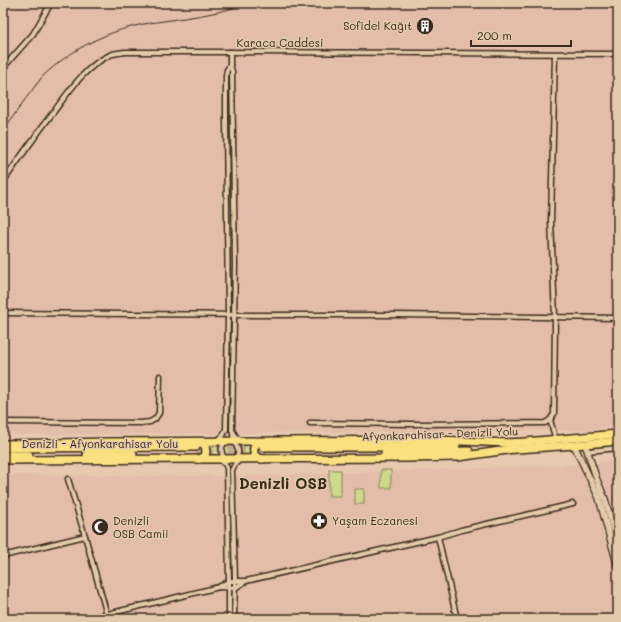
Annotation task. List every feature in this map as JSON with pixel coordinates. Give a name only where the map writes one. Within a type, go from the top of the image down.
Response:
[{"type":"highway","name":"Afyonkarahisar - Denizli Yolu","points":[[262,450],[508,446],[618,434]]},
{"type":"highway","points":[[3,460],[198,451],[216,442],[243,442],[262,450],[408,458],[451,457],[508,446],[574,445],[586,447],[618,441]]},
{"type":"highway","points":[[3,444],[113,442],[198,451],[222,459],[237,459],[262,450]]},
{"type":"highway","points":[[3,448],[198,451]]},
{"type":"highway","name":"Denizli - Afyonkarahisar Yolu","points":[[3,455],[198,451]]},
{"type":"street","points":[[3,68],[33,34],[51,3]]},
{"type":"street","name":"Karaca Caddesi","points":[[3,182],[34,137],[77,81],[89,69],[111,54],[125,52],[556,55],[618,54]]},
{"type":"street","points":[[230,52],[230,65],[232,71],[235,264],[232,430],[234,442],[238,449],[237,459],[232,470]]},
{"type":"street","points":[[310,423],[545,423],[550,420],[554,414],[555,317],[551,221],[556,55]]},
{"type":"street","points":[[229,619],[227,468],[222,459],[221,449],[225,442],[226,429],[228,315],[226,76],[230,65]]},
{"type":"street","points":[[3,314],[618,318]]},
{"type":"street","points":[[3,422],[150,422],[155,419],[159,413],[160,376]]},
{"type":"street","points":[[550,420],[556,440]]},
{"type":"street","points":[[216,442],[223,436],[226,429]]},
{"type":"street","points":[[232,430],[237,438],[243,442]]},
{"type":"street","points":[[574,445],[600,498],[618,567]]},
{"type":"street","points":[[618,448],[586,447],[605,499],[618,545]]},
{"type":"street","points":[[234,619],[235,580],[232,470],[237,459]]},
{"type":"street","points":[[68,478],[107,614]]},
{"type":"street","points":[[87,619],[219,587],[229,581],[246,581],[438,537],[461,530],[572,504]]},
{"type":"street","points":[[3,556],[85,536]]},
{"type":"street","points":[[438,537],[458,619]]},
{"type":"street","points":[[219,587],[235,588],[246,581]]},
{"type":"shaded area","points":[[3,3],[618,3],[618,427],[588,430],[3,435],[3,174],[10,165],[3,173]]},
{"type":"shaded area","points":[[618,459],[618,619],[3,619],[3,475],[250,476],[566,465]]},
{"type":"green space","points":[[254,443],[254,457],[242,457],[241,444]]},
{"type":"green space","points":[[206,444],[218,444],[218,457],[207,457]]},
{"type":"green space","points":[[228,444],[232,444],[236,450],[232,456],[228,456],[224,452],[224,448]]},
{"type":"green space","points":[[329,470],[341,470],[341,496],[329,496]]},
{"type":"green space","points":[[381,470],[391,470],[391,488],[381,488]]},
{"type":"green space","points":[[355,489],[364,489],[364,504],[355,504]]},
{"type":"tunnel","points":[[196,447],[263,447]]},
{"type":"tunnel","points":[[196,454],[263,454]]},
{"type":"railway","points":[[3,131],[42,77],[78,49],[106,35],[120,30],[150,23],[212,13],[248,3]]},
{"type":"place","name":"Sofidel Kağıt","points":[[425,26]]},
{"type":"place","name":"Yaşam Eczanesi","points":[[319,521]]},
{"type":"place","name":"Denizli OSB Camii","points":[[100,527]]},
{"type":"district","name":"Denizli OSB","points":[[283,484]]}]
